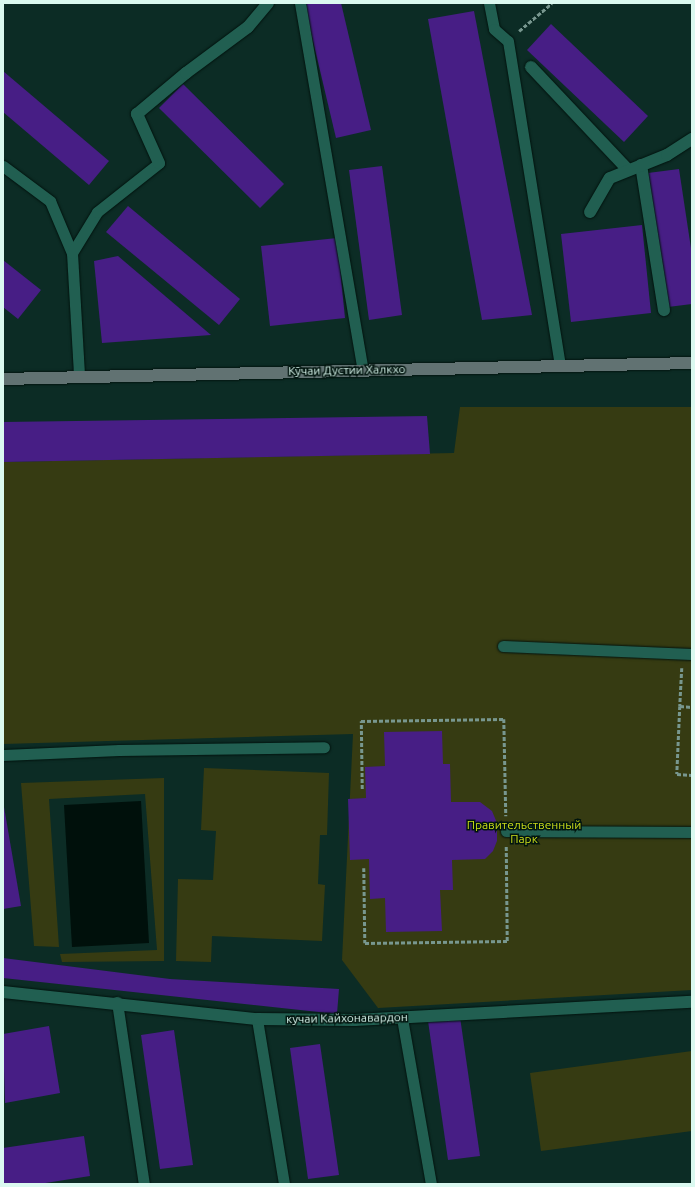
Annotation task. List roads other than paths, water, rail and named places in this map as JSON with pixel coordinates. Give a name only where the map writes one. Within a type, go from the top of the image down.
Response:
[{"type":"street","points":[[159,163],[137,114],[186,73],[248,28],[268,3]]},
{"type":"street","points":[[532,67],[628,170]]},
{"type":"street","points":[[590,212],[610,178],[667,155],[692,139]]},
{"type":"street","points":[[641,165],[664,310]]},
{"type":"street","name":"Кӯчаи Дустии Халкхо","points":[[3,378],[560,364],[692,363]]},
{"type":"street","name":"кучаи Кайхонавардон","points":[[3,992],[117,1002],[257,1019],[355,1020],[692,1002]]},
{"type":"lane","points":[[300,3],[363,370]]},
{"type":"lane","points":[[489,3],[494,29],[508,41],[560,364]]},
{"type":"lane","points":[[72,253],[97,212],[159,163]]},
{"type":"lane","points":[[3,166],[50,201],[72,253],[78,376]]},
{"type":"lane","points":[[503,646],[687,654]]},
{"type":"lane","points":[[3,755],[119,750],[324,747]]},
{"type":"lane","points":[[506,831],[692,832]]},
{"type":"lane","points":[[117,1002],[144,1184]]},
{"type":"lane","points":[[402,1018],[431,1184]]},
{"type":"lane","points":[[257,1019],[284,1184]]},
{"type":"park label","name":"Правительственный Парк","points":[[524,832]]}]
